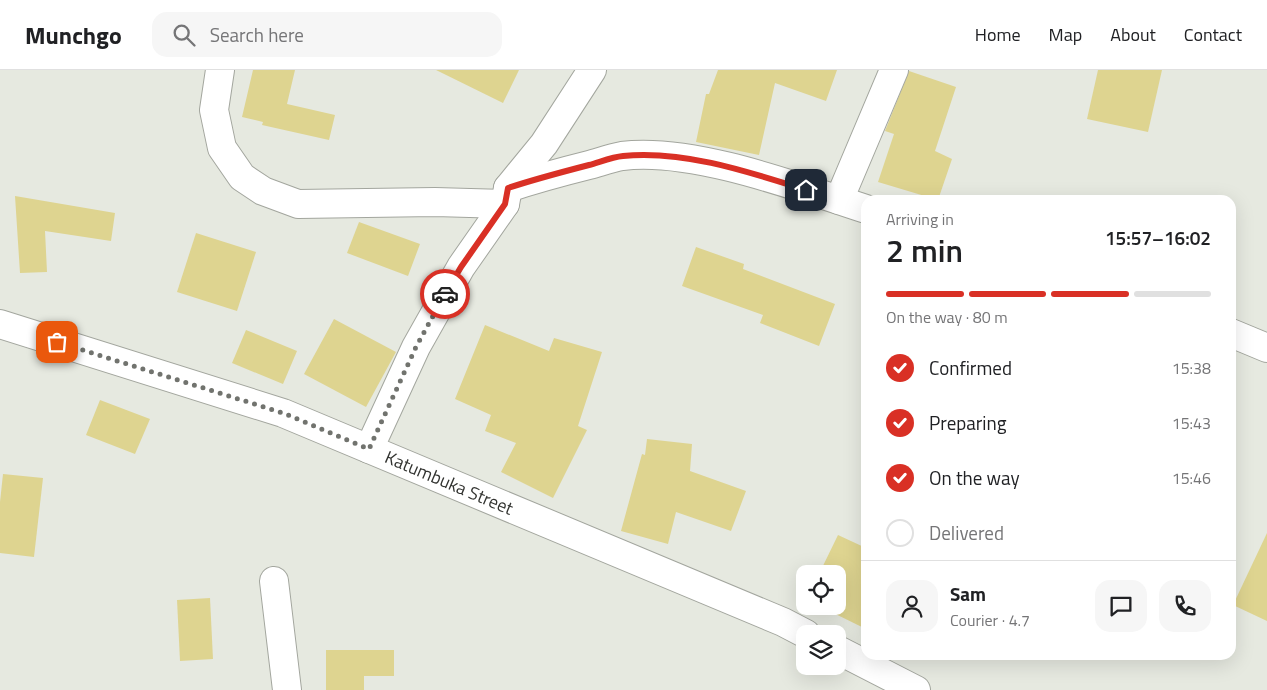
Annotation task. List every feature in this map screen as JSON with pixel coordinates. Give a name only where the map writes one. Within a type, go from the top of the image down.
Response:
[{"type":"street","points":[[220,70],[214,110],[222,148],[242,177],[262,191],[298,204],[435,202],[507,196],[545,176],[621,156],[648,155],[673,157],[717,165],[774,179],[861,207]]},
{"type":"street","points":[[369,449],[416,347],[461,267],[592,70]]},
{"type":"street","points":[[839,200],[894,70]]},
{"type":"street","name":"Katumbuka Street","points":[[0,324],[283,413],[774,618],[796,629]]},
{"type":"street","points":[[1236,335],[1267,348]]},
{"type":"street","points":[[274,581],[287,690]]},
{"type":"street","points":[[846,654],[916,690]]},
{"type":"building","points":[[253,70],[295,70],[287,104],[335,115],[329,140],[262,125],[263,122],[242,117]]},
{"type":"building","points":[[436,70],[519,70],[503,103]]},
{"type":"building","points":[[718,70],[837,70],[826,101],[775,83],[759,155],[696,142],[706,94],[709,94]]},
{"type":"building","points":[[1098,70],[1162,70],[1148,132],[1087,119]]},
{"type":"building","points":[[909,71],[956,87],[935,151],[952,159],[940,195],[921,195],[878,182],[894,134],[885,131]]},
{"type":"building","points":[[15,196],[115,213],[111,241],[45,231],[47,272],[20,273]]},
{"type":"building","points":[[359,222],[420,244],[408,276],[347,253]]},
{"type":"building","points":[[196,233],[256,252],[237,311],[177,292]]},
{"type":"building","points":[[696,247],[744,264],[743,269],[835,304],[819,346],[760,323],[763,315],[682,286]]},
{"type":"building","points":[[334,319],[396,352],[366,407],[304,374]]},
{"type":"building","points":[[485,325],[549,351],[554,338],[602,352],[578,426],[587,430],[553,498],[501,472],[516,443],[485,431],[491,415],[455,399]]},
{"type":"building","points":[[246,330],[297,351],[283,384],[232,363]]},
{"type":"building","points":[[100,400],[150,419],[135,454],[86,435]]},
{"type":"building","points":[[647,439],[692,444],[690,471],[746,491],[731,531],[676,512],[668,544],[621,531],[642,454],[645,455]]},
{"type":"building","points":[[3,474],[43,478],[34,557],[0,553],[0,502]]},
{"type":"building","points":[[1267,533],[1267,621],[1236,606],[1236,599]]},
{"type":"building","points":[[838,535],[861,546],[861,627],[837,615],[846,615],[846,565],[823,565]]},
{"type":"building","points":[[210,598],[213,659],[180,661],[177,600]]},
{"type":"building","points":[[326,650],[394,650],[394,676],[364,676],[364,690],[326,690]]},
{"type":"way so far","points":[[57,342],[283,413],[369,449],[416,347],[445,294]]},
{"type":"route","points":[[445,294],[461,267],[505,204],[508,188],[545,176],[621,156],[648,155],[673,157],[717,165],[774,179],[806,190]]}]
